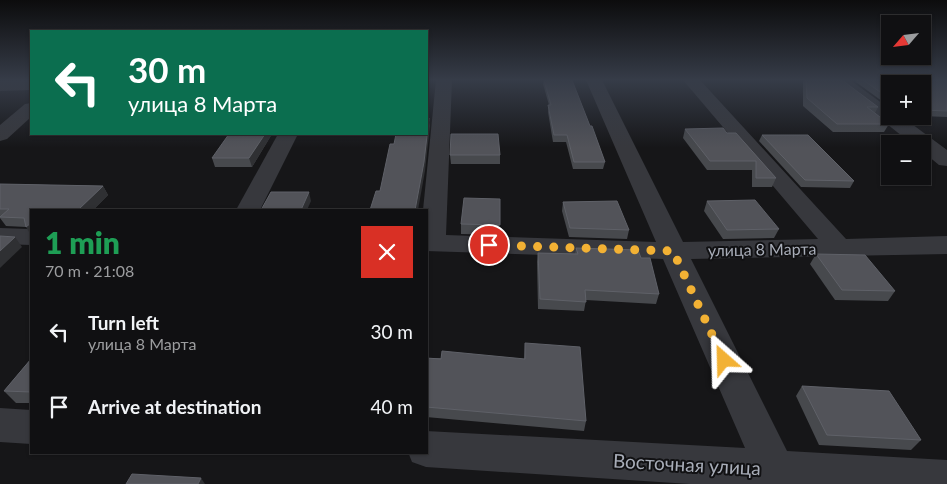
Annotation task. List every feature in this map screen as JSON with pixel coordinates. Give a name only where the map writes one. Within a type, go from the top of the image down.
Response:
[{"type":"street","points":[[430,243],[441,103]]},
{"type":"street","points":[[604,103],[778,476]]},
{"type":"street","points":[[711,103],[840,248]]},
{"type":"street","points":[[870,103],[947,160]]},
{"type":"street","points":[[0,135],[30,109]]},
{"type":"street","points":[[249,209],[287,135]]},
{"type":"street","points":[[0,236],[30,237]]},
{"type":"street","name":"улица 8 Марта","points":[[430,243],[673,251],[947,245]]},
{"type":"street","points":[[0,425],[30,427]]},
{"type":"street","name":"Восточная улица","points":[[428,449],[778,476],[947,480]]},
{"type":"building","points":[[550,103],[581,103],[590,126],[592,126],[605,162],[574,162],[567,135],[554,135],[548,105],[551,105]]},
{"type":"building","points":[[812,103],[872,103],[878,107],[867,107],[881,118],[881,124],[837,124]]},
{"type":"building","points":[[931,103],[947,103],[947,111],[931,110]]},
{"type":"building","points":[[723,128],[727,133],[736,133],[776,178],[756,178],[756,161],[710,161],[685,129]]},
{"type":"building","points":[[451,134],[498,134],[500,155],[450,155]]},
{"type":"building","points":[[228,135],[264,135],[249,158],[212,158]]},
{"type":"building","points":[[396,135],[427,135],[415,209],[370,209],[376,191],[380,191],[390,144],[394,144]]},
{"type":"building","points":[[762,135],[808,135],[854,181],[805,180]]},
{"type":"building","points":[[0,184],[103,186],[79,209],[30,209],[30,224],[26,227],[24,218],[0,217],[9,209],[0,209]]},
{"type":"building","points":[[271,192],[309,192],[301,209],[262,209]]},
{"type":"building","points":[[464,198],[500,199],[500,225],[461,224]]},
{"type":"building","points":[[755,200],[779,229],[727,230],[707,201]]},
{"type":"building","points":[[617,201],[629,230],[570,228],[563,202]]},
{"type":"building","points":[[0,236],[15,237],[0,251]]},
{"type":"building","points":[[576,248],[638,250],[641,258],[650,258],[659,294],[585,290],[586,302],[540,299],[538,253],[578,254]]},
{"type":"building","points":[[816,254],[865,255],[895,291],[842,290]]},
{"type":"building","points":[[525,343],[580,347],[586,421],[428,407],[428,358],[441,359],[442,351],[525,359]]},
{"type":"building","points":[[30,360],[30,392],[4,391]]},
{"type":"building","points":[[802,386],[889,391],[921,440],[827,435]]},
{"type":"building","points":[[132,474],[201,478],[198,484],[126,484]]},
{"type":"route","points":[[489,245],[673,251],[724,360]]}]
